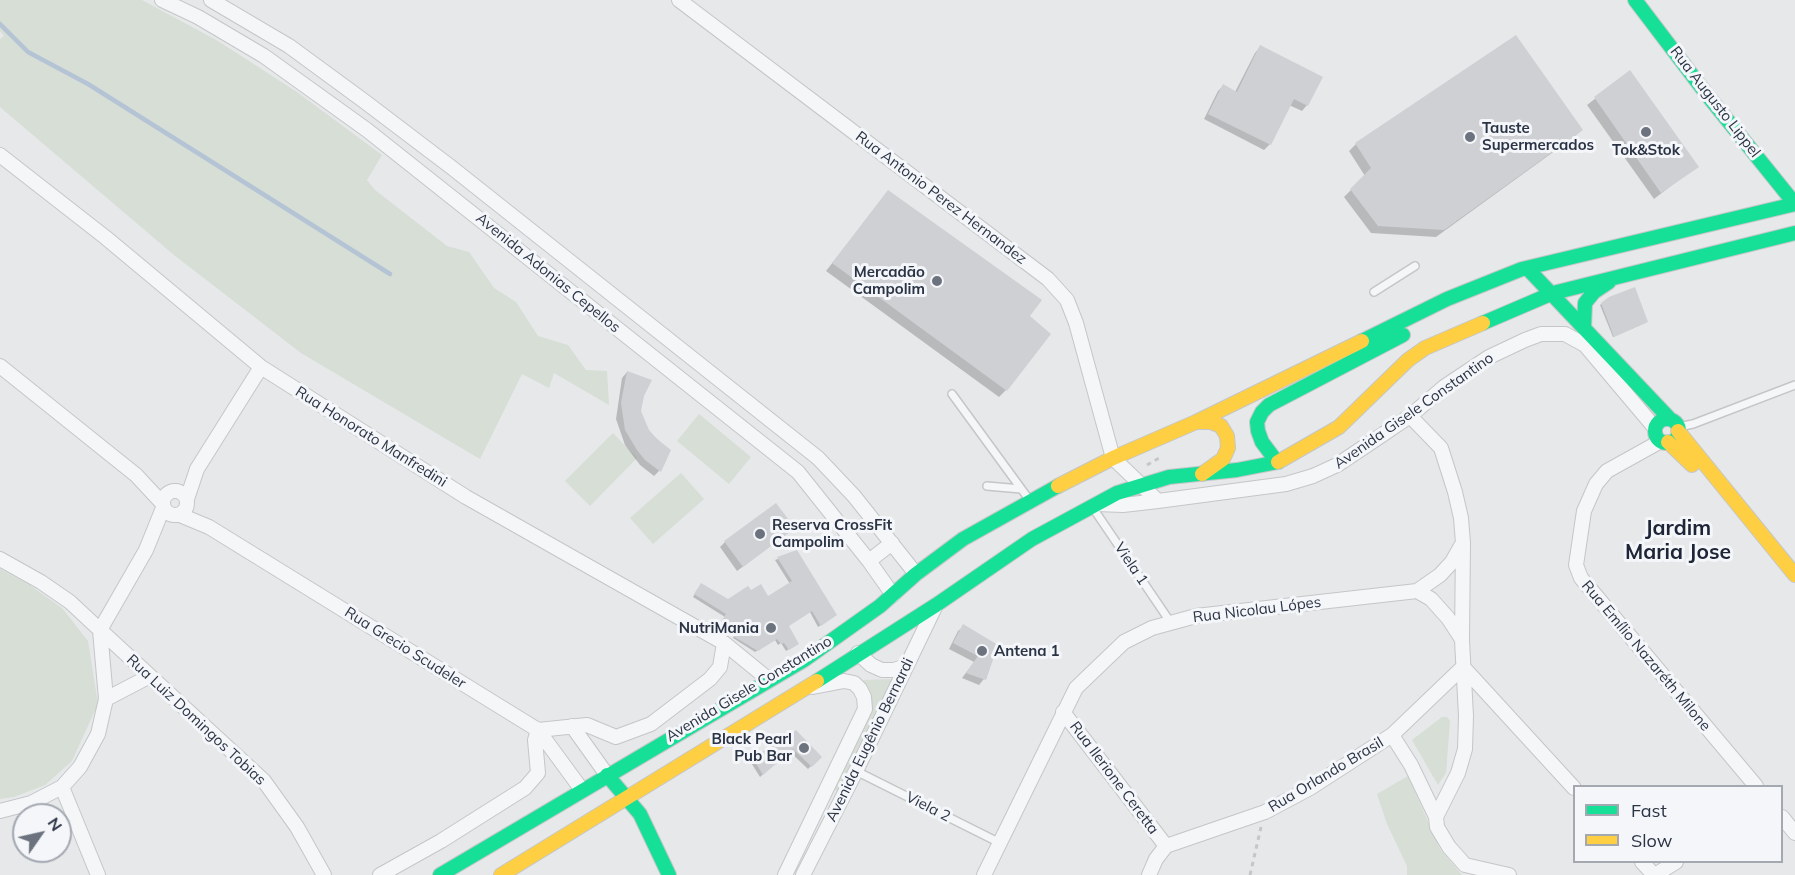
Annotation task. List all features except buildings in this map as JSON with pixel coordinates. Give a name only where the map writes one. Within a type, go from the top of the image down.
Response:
[{"type":"main road","name":"Rua Augusto Lippel","points":[[1635,0],[1708,96],[1795,204]]},
{"type":"main road","name":"Avenida Gisele Constantino","points":[[441,875],[768,679],[804,660],[880,606],[916,574],[1026,494],[1196,422],[1450,298],[1527,268],[1795,204]]},
{"type":"main road","points":[[1584,328],[1585,303],[1588,298],[1600,287],[1624,276],[1795,232]]},
{"type":"main road","points":[[1527,268],[1675,426],[1795,575]]},
{"type":"main road","name":"Avenida Gisele Constantino","points":[[501,875],[805,689],[858,652],[936,605],[1032,539],[1094,505],[1140,484],[1169,477],[1237,470],[1276,462],[1340,427],[1408,360],[1425,348],[1552,294],[1624,276]]},
{"type":"main road","points":[[1276,462],[1262,442],[1258,431],[1257,422],[1269,405],[1410,331],[1450,298]]},
{"type":"main road","points":[[1675,426],[1663,420],[1662,437],[1754,525]]},
{"type":"main road","points":[[1196,422],[1211,422],[1221,426],[1227,436],[1228,448],[1223,459],[1202,474]]},
{"type":"main road","points":[[1662,437],[1675,438],[1675,426]]},
{"type":"main road","points":[[858,652],[856,644],[889,609],[894,602],[893,595]]},
{"type":"main road","points":[[607,775],[640,814],[669,875]]},
{"type":"street","name":"Avenida Adonias Cepellos","points":[[162,0],[198,17],[264,56],[368,130],[798,472],[893,595]]},
{"type":"street","name":"Avenida Adonias Cepellos","points":[[211,0],[289,46],[451,167],[818,458],[854,496],[916,574]]},
{"type":"street","name":"Rua Antonio Perez Hernandez","points":[[679,0],[1048,279],[1066,300],[1076,323],[1113,458]]},
{"type":"street","name":"Rua Honorato Manfredini","points":[[0,155],[105,237],[261,367],[466,497],[724,643],[768,679]]},
{"type":"street","name":"Avenida Gisele Constantino","points":[[1094,505],[1158,501],[1297,482],[1337,465],[1410,416],[1444,387],[1489,357],[1541,334],[1565,334],[1585,345],[1662,437]]},
{"type":"street","points":[[0,366],[167,499],[168,514],[182,509]]},
{"type":"street","points":[[0,811],[31,803],[62,787],[80,767],[98,734],[106,699],[100,630],[146,550],[167,499],[196,469],[261,367]]},
{"type":"street","points":[[1410,416],[1441,448],[1455,492],[1461,518],[1463,543],[1462,640],[1466,717],[1465,749],[1458,773],[1436,817]]},
{"type":"street","name":"Rua Emílio Nazaréth Milone","points":[[1662,437],[1607,471],[1596,484],[1584,511],[1576,565],[1581,578],[1755,785]]},
{"type":"street","points":[[1113,458],[1158,501]]},
{"type":"street","points":[[1276,462],[1297,482]]},
{"type":"street","points":[[146,550],[182,509],[196,469]]},
{"type":"street","points":[[819,497],[840,481]]},
{"type":"street","points":[[167,499],[182,493],[182,509]]},
{"type":"street","name":"Rua Grecio Scudeler","points":[[182,509],[538,730],[582,790]]},
{"type":"street","points":[[869,561],[892,543]]},
{"type":"street","name":"Rua Nicolau Lópes","points":[[984,875],[1076,688],[1124,642],[1152,628],[1197,616],[1417,591],[1440,575],[1452,562],[1463,543]]},
{"type":"street","name":"Rua Luiz Domingos Tobias","points":[[0,559],[41,582],[70,602],[264,781],[297,827],[324,875]]},
{"type":"street","points":[[1417,591],[1431,599],[1448,618],[1462,640]]},
{"type":"street","name":"Avenida Eugênio Bernardi","points":[[802,875],[856,771],[936,605]]},
{"type":"street","points":[[380,875],[441,841],[525,788],[538,772],[535,740],[538,730],[587,725],[616,736],[651,724],[710,679],[720,667],[724,643]]},
{"type":"street","points":[[858,652],[871,665],[882,669],[894,670],[906,666]]},
{"type":"street","points":[[1463,667],[1573,786]]},
{"type":"street","name":"Rua Orlando Brasil","points":[[1166,846],[1265,812],[1310,788],[1392,735],[1463,667]]},
{"type":"street","points":[[106,699],[150,676]]},
{"type":"street","name":"Avenida Eugênio Bernardi","points":[[785,875],[865,709],[864,697],[854,683],[844,681],[805,689]]},
{"type":"street","name":"Rua Ilerione Ceretta","points":[[1063,712],[1166,846],[1156,859],[1149,875]]},
{"type":"street","points":[[572,726],[607,775]]},
{"type":"street","points":[[1392,735],[1411,765],[1436,817],[1437,827],[1449,847],[1465,865],[1509,875]]},
{"type":"street","points":[[62,787],[98,875]]},
{"type":"street","points":[[1783,818],[1795,833]]},
{"type":"street","points":[[1644,863],[1654,875],[1673,863]]},
{"type":"lane","points":[[1374,292],[1415,266]]},
{"type":"lane","points":[[1675,426],[1693,424],[1795,385]]},
{"type":"lane","points":[[952,394],[1026,494]]},
{"type":"lane","points":[[987,486],[1026,494]]},
{"type":"lane","name":"Viela 1","points":[[1094,505],[1171,623]]},
{"type":"lane","name":"Viela 2","points":[[856,771],[1000,843]]},
{"type":"path","points":[[1250,875],[1265,812]]},
{"type":"shaded area","points":[[0,0],[142,0],[218,41],[297,92],[382,155],[367,180],[375,190],[447,246],[469,252],[494,288],[516,302],[538,336],[568,345],[586,370],[607,371],[609,405],[554,373],[549,388],[522,374],[480,459],[301,353],[174,255],[0,107],[0,39],[4,36],[0,31]]},
{"type":"shaded area","points":[[699,414],[751,457],[729,484],[677,441]]},
{"type":"shaded area","points":[[613,433],[637,458],[590,506],[565,481]]},
{"type":"shaded area","points":[[681,473],[704,499],[653,544],[630,518]]},
{"type":"shaded area","points":[[0,569],[28,584],[62,608],[88,641],[98,704],[72,761],[45,785],[14,797],[0,799]]},
{"type":"shaded area","points":[[893,679],[837,792],[833,787],[870,712],[872,703],[863,680]]},
{"type":"shaded area","points":[[1442,717],[1447,717],[1450,721],[1446,773],[1438,785],[1412,740]]},
{"type":"shaded area","points":[[1408,776],[1440,849],[1462,875],[1407,875],[1407,866],[1387,824],[1377,794]]},
{"type":"waterway","points":[[0,24],[28,52],[88,84],[390,274]]},
{"type":"traffic: fast","points":[[1635,0],[1708,96],[1795,204]]},
{"type":"traffic: fast","points":[[1362,341],[1447,299],[1522,269],[1795,204]]},
{"type":"traffic: fast","points":[[1483,323],[1553,293],[1795,233]]},
{"type":"traffic: fast","points":[[1527,268],[1670,419]]},
{"type":"traffic: fast","points":[[1584,328],[1585,303],[1594,292],[1609,282]]},
{"type":"traffic: fast","points":[[1277,462],[1262,442],[1258,431],[1257,422],[1262,412],[1269,405],[1403,335]]},
{"type":"traffic: fast","points":[[1667,419],[1675,423],[1679,431],[1675,439],[1667,443],[1659,439],[1655,431],[1659,423],[1667,419]]},
{"type":"traffic: fast","points":[[817,681],[936,605],[1032,539],[1117,493],[1169,477],[1237,470],[1278,462]]},
{"type":"traffic: fast","points":[[440,875],[804,660],[880,606],[916,574],[963,539],[1058,486]]},
{"type":"traffic: fast","points":[[607,775],[640,814],[669,875]]},
{"type":"traffic: slow","points":[[1278,462],[1339,427],[1408,360],[1425,348],[1483,323]]},
{"type":"traffic: slow","points":[[1058,486],[1362,341]]},
{"type":"traffic: slow","points":[[1196,422],[1211,422],[1221,426],[1227,436],[1228,448],[1223,459],[1202,474]]},
{"type":"traffic: slow","points":[[1678,431],[1795,575]]},
{"type":"traffic: slow","points":[[1668,442],[1692,465]]},
{"type":"traffic: slow","points":[[501,875],[817,681]]},
{"type":"place","name":"Tok&Stok","points":[[1646,132]]},
{"type":"place","name":"Tauste Supermercados","points":[[1470,137]]},
{"type":"place","name":"Mercadão Campolim","points":[[937,281]]},
{"type":"place","name":"Reserva CrossFit Campolim","points":[[760,534]]},
{"type":"place","name":"NutriMania","points":[[771,628]]},
{"type":"place","name":"Antena 1","points":[[982,651]]},
{"type":"place","name":"Black Pearl Pub Bar","points":[[804,748]]},
{"type":"district","name":"Jardim Maria Jose","points":[[1678,541]]}]
